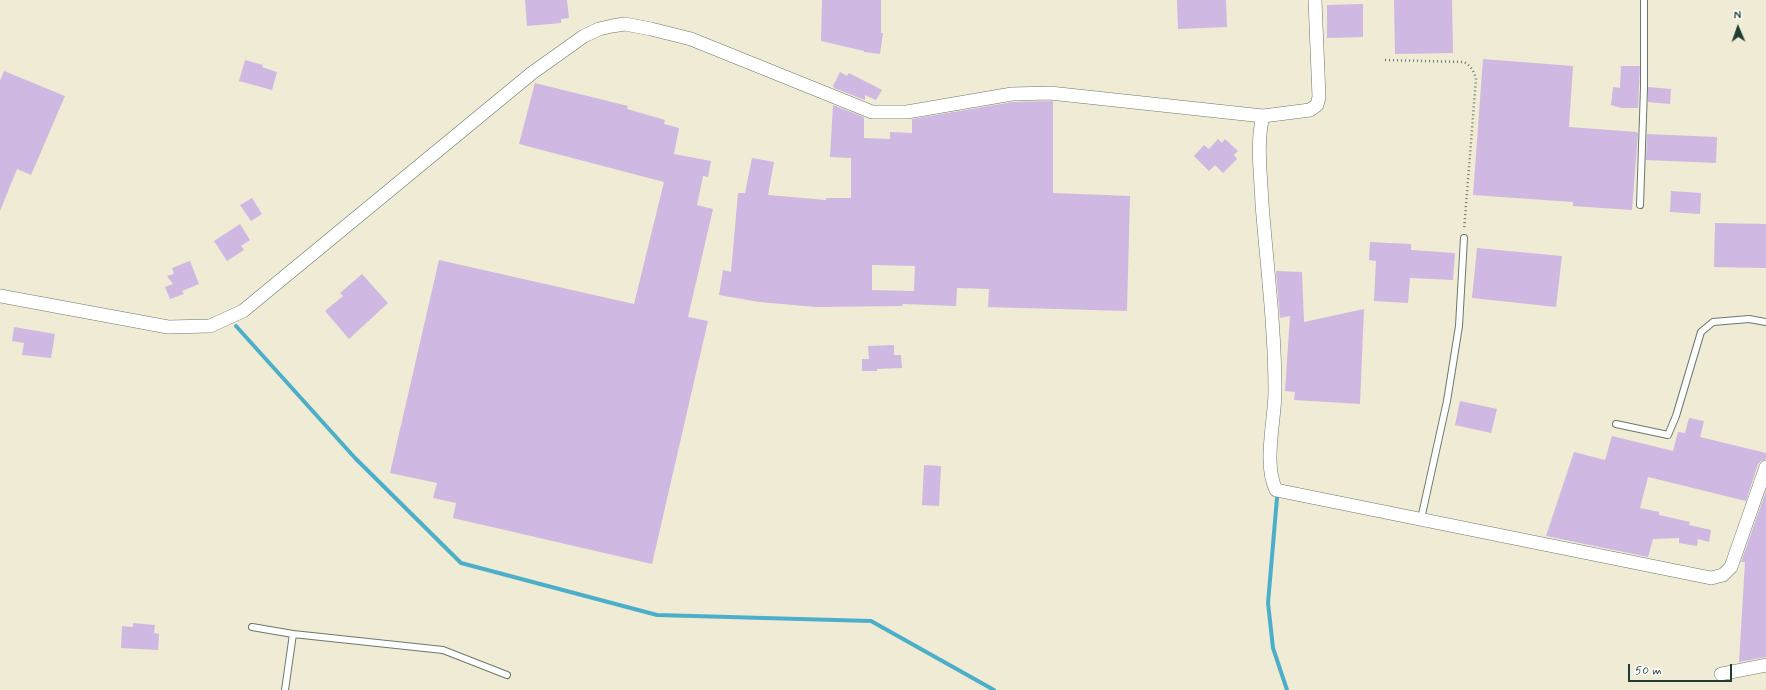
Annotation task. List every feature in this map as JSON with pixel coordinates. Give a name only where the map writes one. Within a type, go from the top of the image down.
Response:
[{"type":"street","points":[[0,296],[168,327],[210,326],[243,311],[532,73],[584,36],[612,26],[625,24],[651,29],[691,40],[872,112],[907,112],[1012,94],[1050,93],[1263,116],[1310,110],[1317,105],[1319,97],[1315,0]]},
{"type":"street","points":[[1263,116],[1260,128],[1261,178],[1275,363],[1275,397],[1270,467],[1272,481],[1276,490],[1712,578],[1728,572],[1731,567],[1766,467]]},
{"type":"street","points":[[1721,674],[1766,665]]},
{"type":"lane","points":[[1640,205],[1644,88],[1644,0]]},
{"type":"lane","points":[[1421,519],[1447,401],[1459,326],[1464,238]]},
{"type":"lane","points":[[1616,424],[1668,435],[1676,416],[1701,332],[1713,322],[1749,319],[1766,322]]},
{"type":"lane","points":[[252,627],[293,634],[443,650],[507,675]]},
{"type":"lane","points":[[285,690],[293,634]]},
{"type":"path","points":[[1385,60],[1464,62],[1475,74],[1476,79],[1464,238]]},
{"type":"building","points":[[525,0],[567,0],[569,18],[561,19],[561,23],[527,26]]},
{"type":"building","points":[[822,0],[881,0],[881,33],[883,33],[880,54],[864,52],[821,41]]},
{"type":"building","points":[[1177,0],[1226,0],[1227,27],[1178,29]]},
{"type":"building","points":[[1394,0],[1452,0],[1453,53],[1395,54]]},
{"type":"building","points":[[1363,4],[1363,37],[1327,38],[1327,5]]},
{"type":"building","points":[[1483,59],[1573,66],[1569,127],[1637,132],[1638,134],[1632,210],[1573,206],[1573,202],[1473,195]]},
{"type":"building","points":[[245,60],[263,65],[262,67],[277,72],[272,90],[239,81]]},
{"type":"building","points":[[1621,66],[1640,66],[1638,108],[1622,108],[1611,105],[1613,87],[1620,88]]},
{"type":"building","points":[[4,71],[65,96],[31,175],[17,169],[0,211],[0,81]]},
{"type":"building","points":[[840,72],[847,76],[849,73],[882,90],[876,100],[865,95],[865,100],[834,88],[833,86]]},
{"type":"building","points":[[535,83],[628,106],[627,109],[665,120],[664,124],[679,128],[674,154],[711,161],[708,177],[703,176],[697,205],[713,209],[688,317],[708,321],[652,564],[453,518],[456,503],[433,498],[437,483],[390,473],[439,260],[634,304],[664,182],[519,144]]},
{"type":"building","points":[[1648,87],[1671,89],[1670,104],[1648,102]]},
{"type":"building","points":[[1053,101],[1053,193],[1130,196],[1127,311],[988,307],[989,289],[957,288],[956,306],[903,304],[902,306],[816,307],[759,302],[719,295],[723,270],[731,272],[738,193],[745,193],[752,158],[774,162],[768,195],[826,200],[826,198],[851,198],[851,158],[830,157],[833,105],[864,117],[864,138],[890,139],[890,132],[912,133],[912,119],[1013,102]],"holes":[[[872,265],[915,266],[914,291],[872,290]]]},
{"type":"building","points":[[1647,134],[1717,137],[1716,163],[1646,160]]},
{"type":"building","points":[[1218,139],[1222,143],[1225,139],[1238,151],[1234,155],[1237,159],[1223,173],[1215,165],[1209,171],[1194,156],[1204,145],[1209,149]]},
{"type":"building","points":[[1671,191],[1701,193],[1700,214],[1670,212]]},
{"type":"building","points":[[252,198],[262,214],[251,221],[240,205]]},
{"type":"building","points":[[1715,223],[1766,224],[1766,268],[1714,267]]},
{"type":"building","points":[[240,224],[250,240],[241,246],[244,250],[227,261],[214,241]]},
{"type":"building","points":[[1370,242],[1411,244],[1411,250],[1455,253],[1453,280],[1410,278],[1408,303],[1374,301],[1376,261],[1369,260]]},
{"type":"building","points":[[1477,248],[1562,256],[1556,307],[1472,298]]},
{"type":"building","points":[[190,261],[199,284],[182,291],[184,294],[170,299],[165,287],[173,284],[167,276],[174,274],[172,268]]},
{"type":"building","points":[[1276,271],[1302,272],[1304,322],[1364,309],[1360,404],[1294,400],[1295,392],[1285,391],[1290,316],[1280,318]]},
{"type":"building","points":[[362,274],[388,303],[349,339],[325,311],[343,296],[340,293]]},
{"type":"building","points":[[14,327],[55,334],[51,358],[22,355],[24,343],[12,341]]},
{"type":"building","points":[[894,345],[894,355],[901,355],[902,368],[862,371],[862,359],[869,359],[868,346]]},
{"type":"building","points":[[1460,401],[1497,409],[1491,433],[1455,425]]},
{"type":"building","points":[[1689,418],[1704,421],[1700,437],[1766,453],[1766,459],[1758,464],[1746,501],[1648,477],[1640,508],[1659,512],[1659,515],[1690,522],[1689,525],[1711,530],[1709,542],[1698,539],[1697,546],[1679,543],[1679,538],[1653,539],[1648,557],[1546,536],[1574,452],[1605,460],[1612,436],[1673,451],[1678,432],[1685,433]]},
{"type":"building","points":[[924,465],[941,466],[939,506],[922,505]]},
{"type":"building","points":[[1766,491],[1766,657],[1739,662],[1745,562],[1741,562]]},
{"type":"building","points":[[133,623],[155,625],[154,633],[159,634],[158,650],[121,648],[122,626],[133,627]]},
{"type":"waterway","points":[[236,326],[355,458],[461,563],[657,615],[871,621],[994,690]]},
{"type":"waterway","points":[[1277,498],[1268,603],[1273,648],[1287,690]]}]
